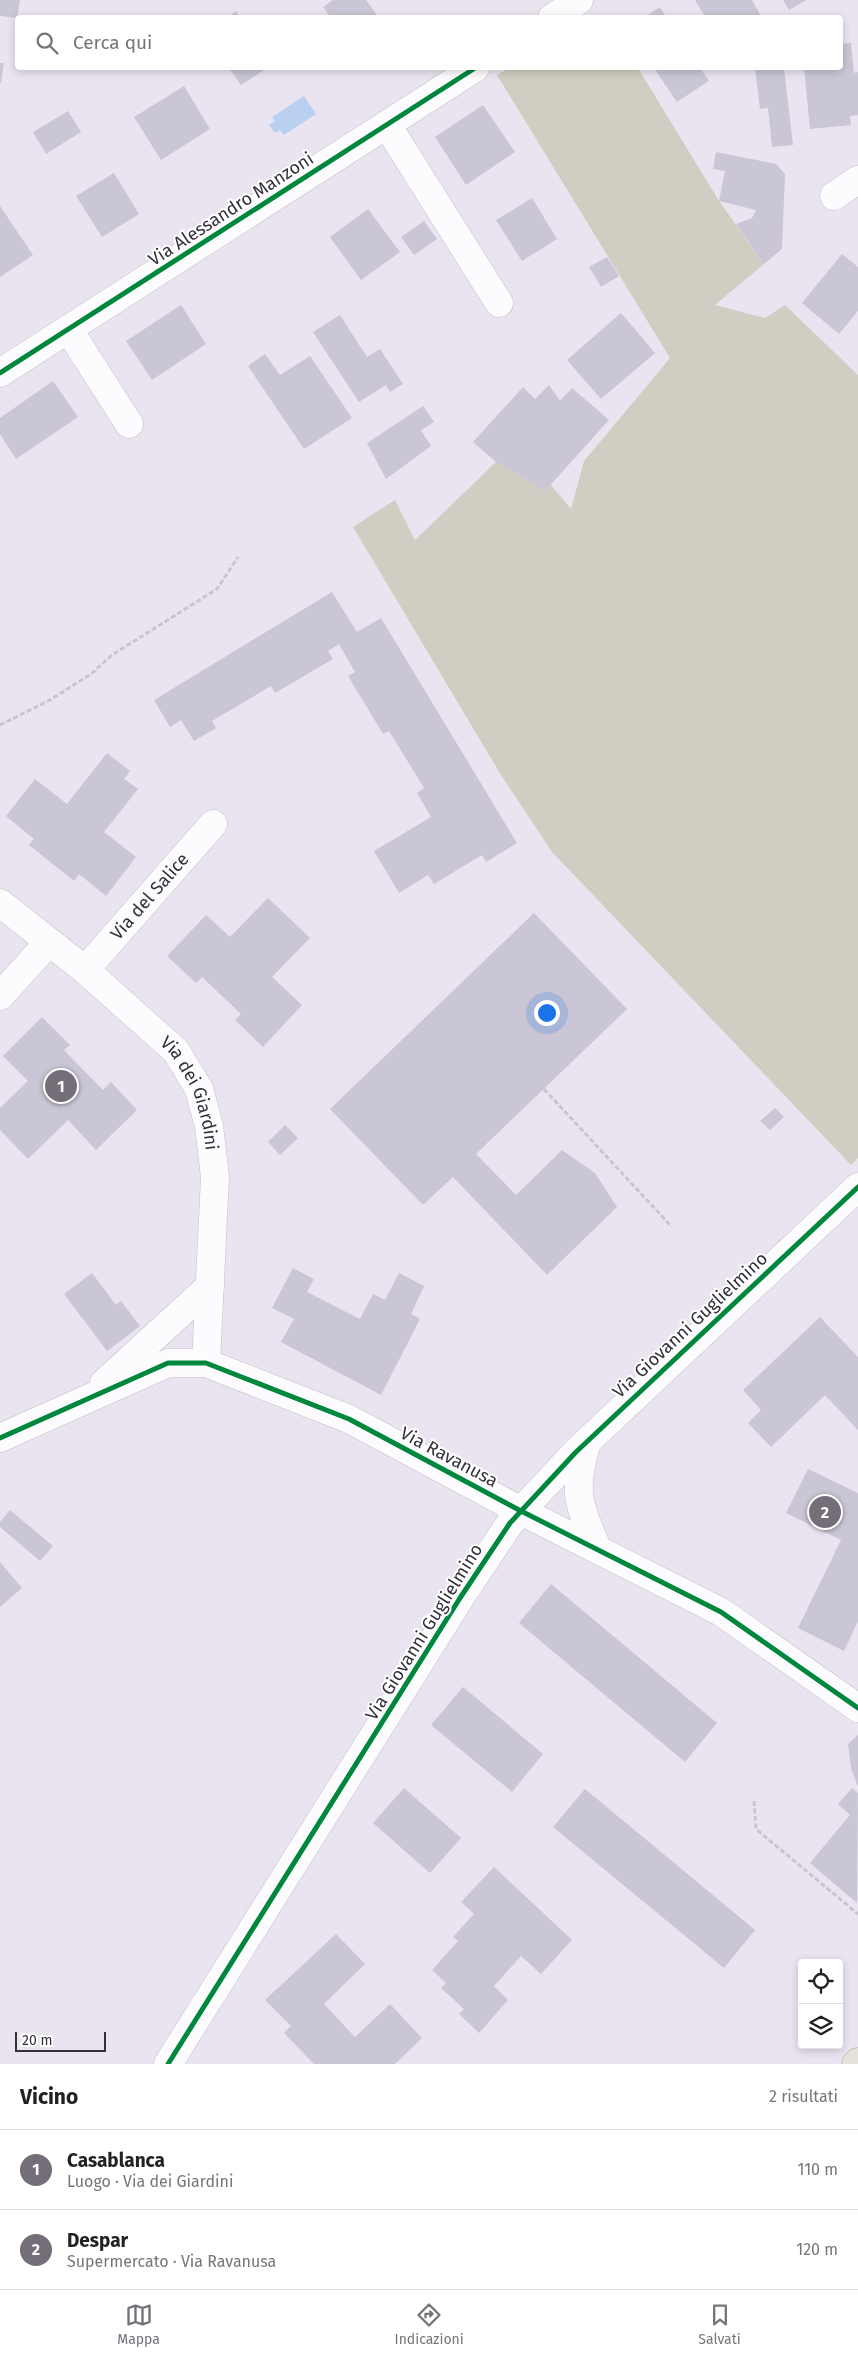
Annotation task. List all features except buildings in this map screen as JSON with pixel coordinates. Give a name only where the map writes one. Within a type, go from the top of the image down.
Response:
[{"type":"street","points":[[556,15],[579,0]]},
{"type":"street","name":"Via Alessandro Manzoni","points":[[0,373],[472,70]]},
{"type":"street","points":[[387,126],[500,303]]},
{"type":"street","points":[[834,196],[858,180]]},
{"type":"street","points":[[69,330],[129,424]]},
{"type":"street","name":"Via del Salice","points":[[85,970],[213,824]]},
{"type":"street","name":"Via dei Giardini","points":[[0,903],[85,970],[176,1051],[199,1089],[209,1126],[215,1177],[206,1363]]},
{"type":"street","points":[[0,996],[49,942]]},
{"type":"street","name":"Via Giovanni Guglielmino","points":[[168,2064],[460,1598],[510,1523],[588,1440],[858,1187]]},
{"type":"street","points":[[87,1399],[210,1286]]},
{"type":"street","name":"Via Ravanusa","points":[[0,1438],[168,1363],[206,1363],[349,1419],[521,1511],[721,1612],[858,1708]]},
{"type":"street","points":[[588,1440],[580,1466],[577,1487],[579,1504],[598,1550]]},
{"type":"path","points":[[0,725],[58,695],[91,674],[112,655],[209,595],[217,589],[238,557]]},
{"type":"path","points":[[544,1089],[672,1227]]},
{"type":"path","points":[[754,1801],[756,1829],[858,1914]]},
{"type":"shaded area","points":[[506,70],[639,70],[719,201],[764,264],[715,305],[765,318],[785,305],[858,375],[858,1158],[851,1165],[552,852],[501,775],[353,527],[395,500],[415,540],[496,462],[544,490],[550,484],[571,509],[584,461],[670,358],[497,75]]},
{"type":"water","points":[[304,96],[316,114],[284,135],[280,130],[275,133],[269,125],[275,121],[272,117]]},
{"type":"cycle path","points":[[0,373],[472,70]]},
{"type":"cycle path","points":[[168,2064],[460,1598],[510,1523],[576,1452],[858,1187]]},
{"type":"cycle path","points":[[0,1438],[168,1363],[206,1363],[349,1419],[521,1511],[721,1612],[858,1708]]},
{"type":"place","name":"Casablanca","points":[[61,1086]]},
{"type":"place","name":"Despar","points":[[825,1512]]}]
